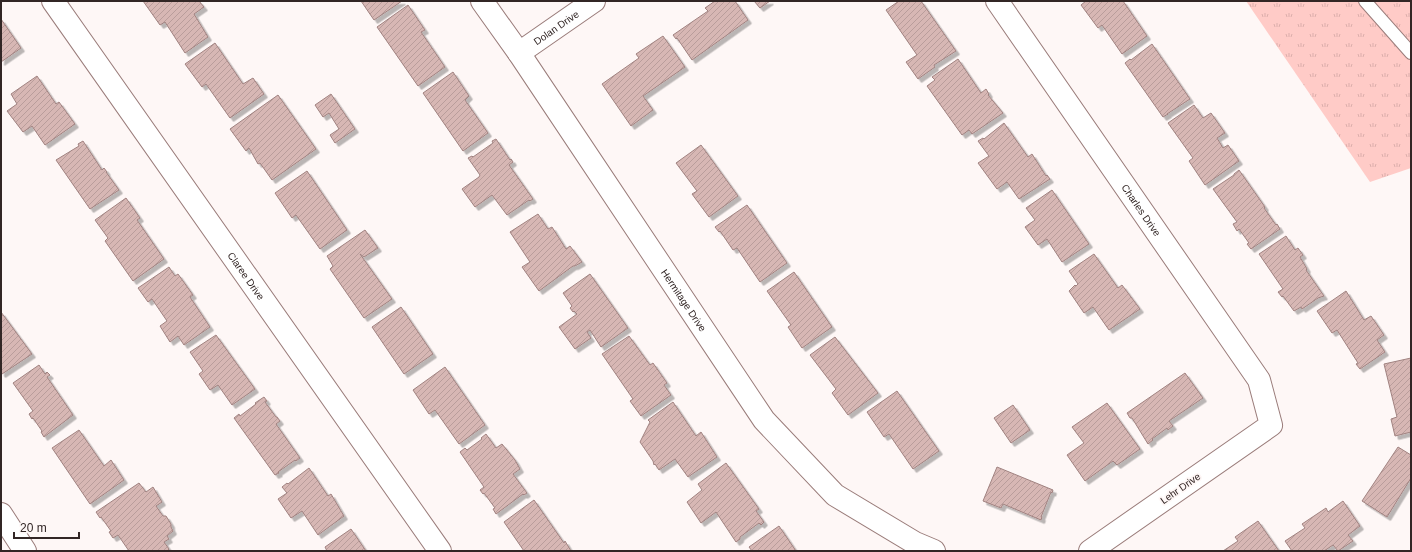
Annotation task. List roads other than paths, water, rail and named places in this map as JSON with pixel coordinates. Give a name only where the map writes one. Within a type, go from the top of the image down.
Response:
[{"type":"street","name":"Claree Drive","points":[[53,1],[440,551]]},
{"type":"street","name":"Hermitage Drive","points":[[482,1],[519,53],[764,420],[835,495],[915,544],[934,551]]},
{"type":"street","name":"Dolan Drive","points":[[519,53],[594,1]]},
{"type":"street","name":"Charles Drive","points":[[997,1],[1259,380],[1271,425]]},
{"type":"street","name":"Lehr Drive","points":[[1090,551],[1271,425]]},
{"type":"street","points":[[1,514],[25,551]]},
{"type":"lane","points":[[1365,1],[1411,53]]}]
